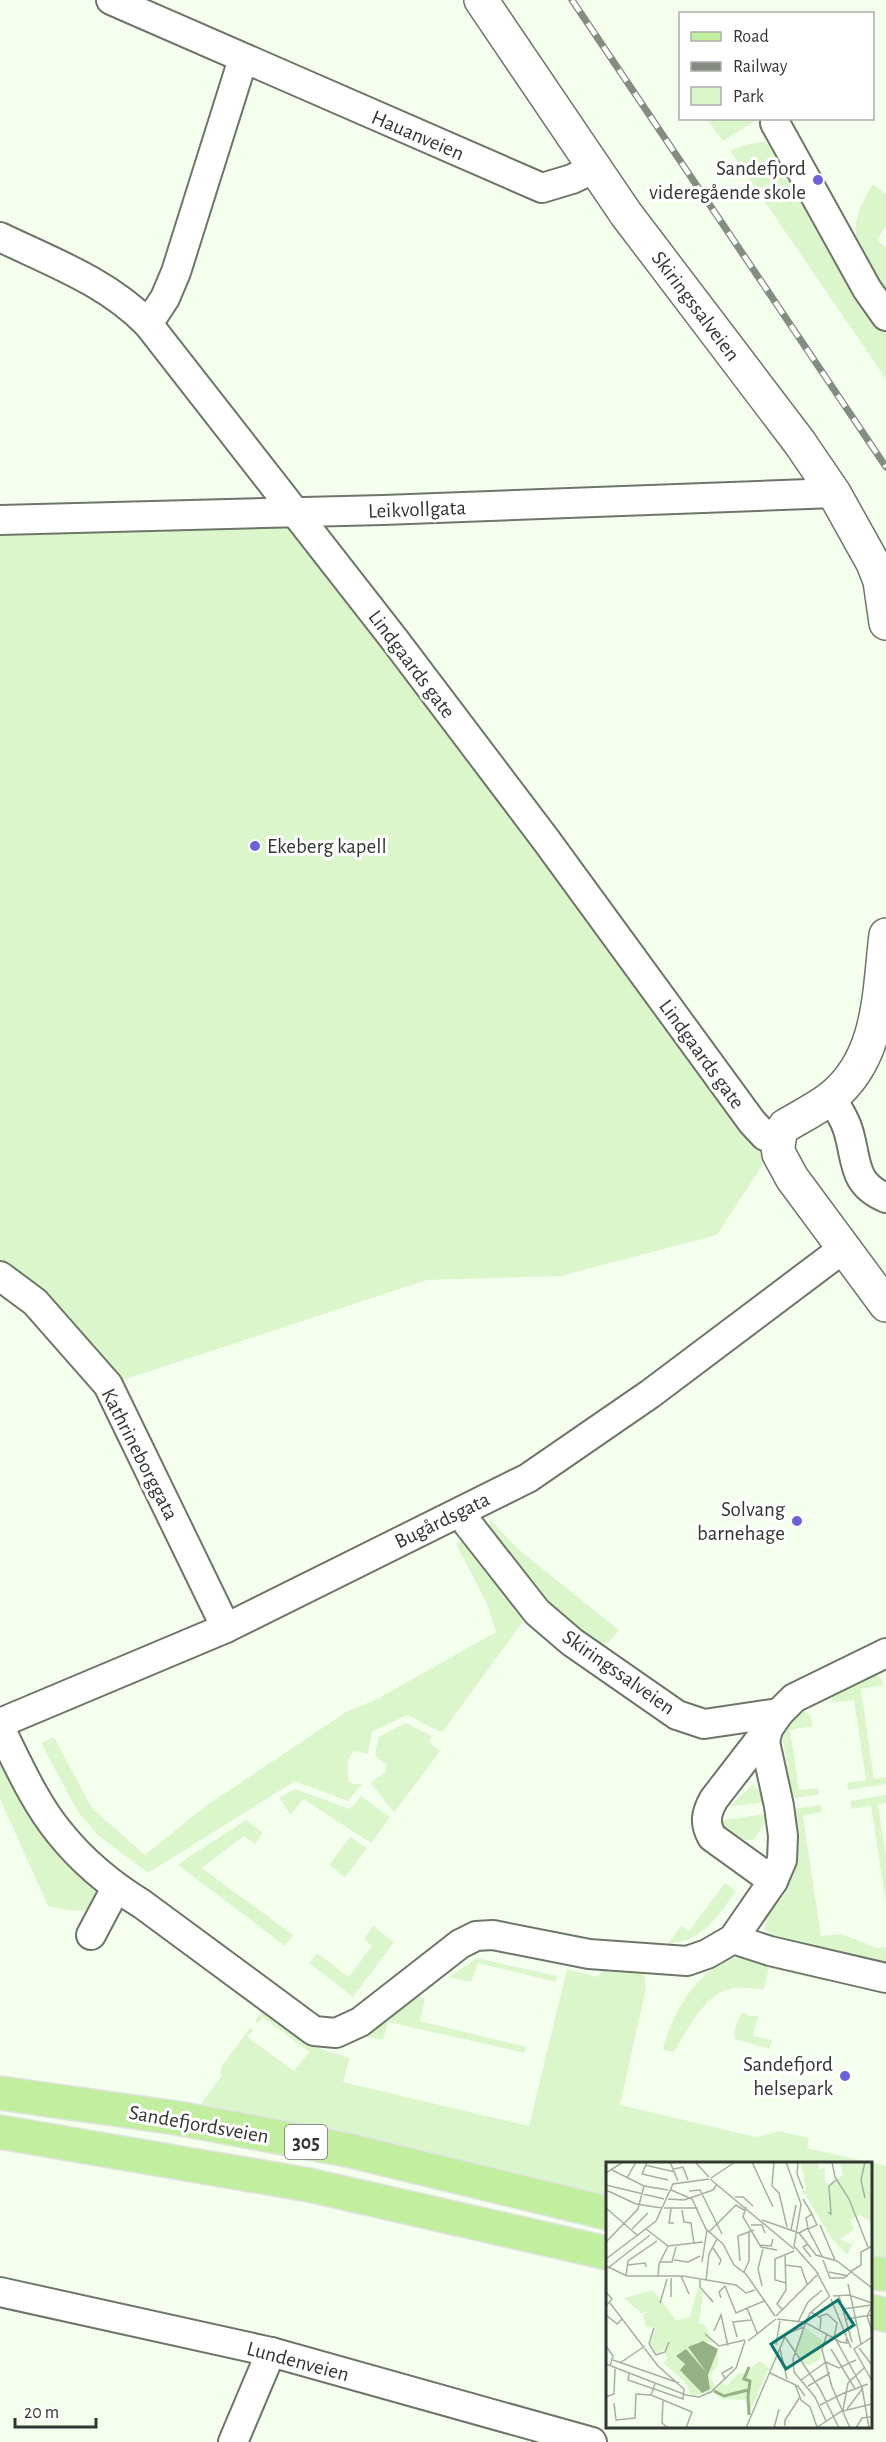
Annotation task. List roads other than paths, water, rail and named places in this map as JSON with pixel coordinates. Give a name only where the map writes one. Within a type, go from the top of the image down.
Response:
[{"type":"main road","name":"Skiringssalveien","points":[[481,0],[626,214],[801,443],[834,493],[873,563],[880,581],[886,623]]},
{"type":"main road","points":[[886,935],[875,1025],[859,1067],[848,1082],[831,1098],[785,1126],[778,1141],[779,1154],[792,1178],[886,1305]]},
{"type":"main road","name":"Sandefjordsveien","points":[[0,2093],[177,2118],[347,2150],[606,2213]]},
{"type":"main road","name":"Sandefjordsveien","points":[[0,2132],[309,2185],[606,2253]]},
{"type":"main road","points":[[871,2273],[886,2274]]},
{"type":"main road","points":[[871,2311],[886,2315]]},
{"type":"street","name":"Hauanveien","points":[[111,0],[542,188],[572,179],[595,168]]},
{"type":"street","points":[[148,324],[165,298],[176,272],[243,59]]},
{"type":"street","points":[[775,123],[867,289],[886,316]]},
{"type":"street","name":"Lindgaards gate","points":[[0,237],[103,287],[128,304],[148,324],[546,840],[752,1122],[765,1136],[778,1141]]},
{"type":"street","name":"Leikvollgata","points":[[0,520],[296,513],[834,493]]},
{"type":"street","points":[[831,1098],[847,1129],[858,1175],[872,1192],[886,1198]]},
{"type":"street","name":"Bugårdsgata","points":[[0,1726],[226,1628],[528,1478],[650,1394],[844,1248]]},
{"type":"street","name":"Kathrineborggata","points":[[0,1276],[35,1302],[108,1385],[226,1628]]},
{"type":"street","name":"Skiringssalveien","points":[[462,1511],[468,1524],[537,1612],[572,1642],[677,1715],[704,1724],[773,1721]]},
{"type":"street","points":[[773,1881],[712,1837],[707,1827],[706,1816],[714,1799],[773,1721],[794,1698],[886,1653]]},
{"type":"street","points":[[0,1726],[27,1782],[58,1831],[84,1860],[116,1888],[151,1911],[314,2031],[336,2033],[360,2022],[460,1944],[476,1936],[493,1935],[613,1957],[687,1961],[707,1954],[733,1939],[773,1881],[782,1860],[783,1836],[765,1742],[773,1721]]},
{"type":"street","points":[[91,1935],[116,1888]]},
{"type":"street","points":[[733,1939],[770,1951],[886,1978]]},
{"type":"street","name":"Lundenveien","points":[[0,2292],[271,2352],[591,2442]]},
{"type":"street","points":[[233,2442],[271,2352]]},
{"type":"railway","points":[[572,0],[886,467]]},
{"type":"place","name":"Sandefjord videregående skole","points":[[818,180]]},
{"type":"place","name":"Ekeberg kapell","points":[[255,846]]},
{"type":"place","name":"Solvang barnehage","points":[[797,1521]]},
{"type":"place","name":"Sandefjord helsepark","points":[[845,2076]]}]
